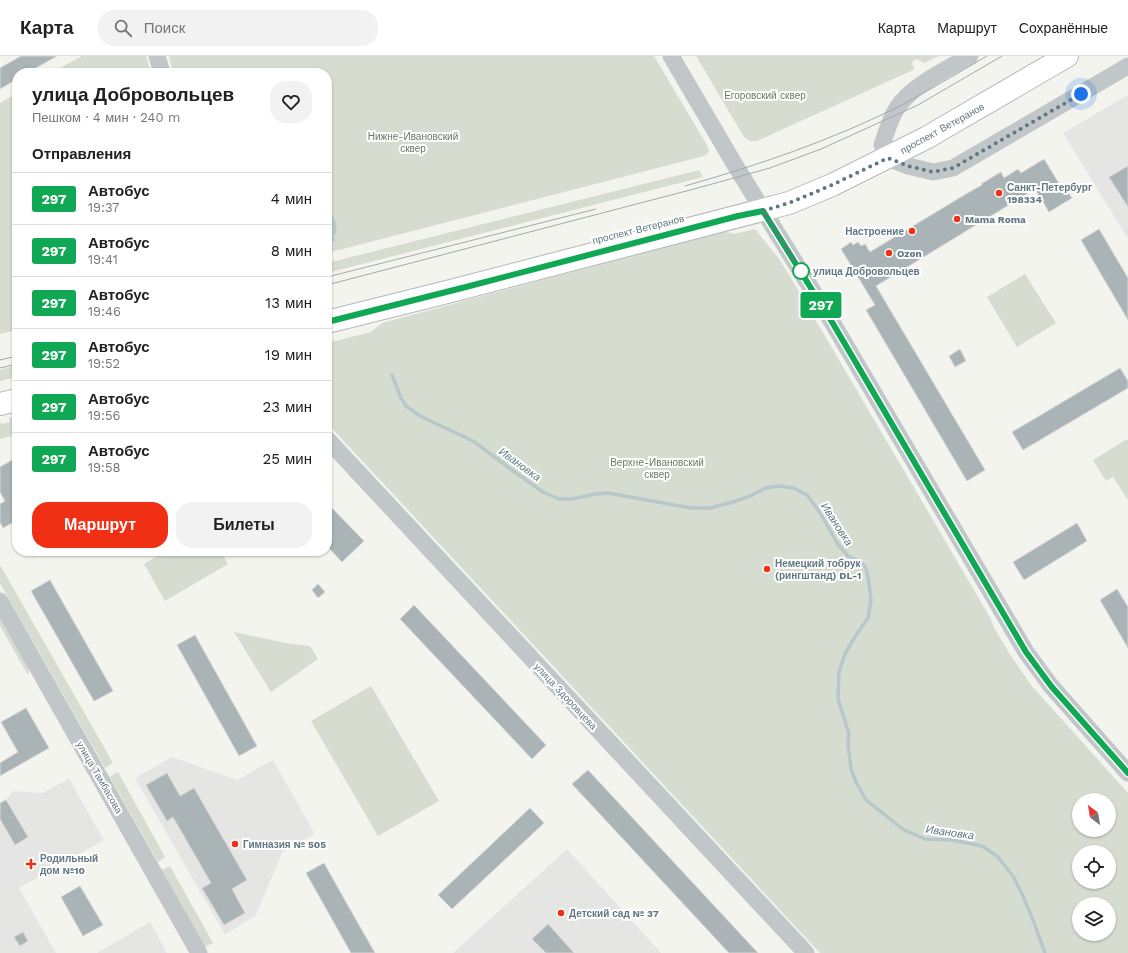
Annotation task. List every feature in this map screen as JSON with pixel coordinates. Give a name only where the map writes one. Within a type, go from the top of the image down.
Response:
[{"type":"main road","name":"проспект Ветеранов","points":[[885,151],[918,126],[1040,56]]},
{"type":"main road","name":"проспект Ветеранов","points":[[332,321],[738,216],[760,205],[782,191],[885,151],[926,138],[1067,56]]},
{"type":"main road","name":"проспект Ветеранов","points":[[332,306],[760,205]]},
{"type":"main road","points":[[0,391],[12,387]]},
{"type":"main road","points":[[0,404],[12,401]]},
{"type":"street","points":[[157,56],[161,68]]},
{"type":"street","points":[[671,56],[735,165],[832,322],[1026,652],[1051,686],[1128,773]]},
{"type":"street","points":[[970,56],[917,87],[907,95],[892,116],[885,151],[908,166],[933,172],[953,168],[1128,66]]},
{"type":"street","name":"улица Здоровцева","points":[[332,444],[806,953]]},
{"type":"street","name":"улица Тамбасова","points":[[0,601],[199,953]]},
{"type":"shaded area","points":[[1128,95],[1128,239],[1063,133]]},
{"type":"shaded area","points":[[332,214],[336,223],[336,234],[332,235]]},
{"type":"shaded area","name":"Гимназия № 505","points":[[172,757],[237,780],[273,760],[315,834],[282,853],[256,915],[225,935],[135,778]]},
{"type":"shaded area","name":"Родильный дом №10","points":[[69,779],[104,840],[19,888],[56,953],[0,953],[0,803],[6,800],[13,791],[42,793]]},
{"type":"shaded area","name":"Детский сад № 37","points":[[567,849],[661,953],[453,953]]},
{"type":"shaded area","points":[[150,922],[167,953],[97,953]]},
{"type":"green space","points":[[82,56],[146,56],[150,68],[60,68]]},
{"type":"green space","name":"Нижне-Ивановский сквер","points":[[169,56],[654,56],[709,150],[704,156],[332,252],[332,68],[172,68]]},
{"type":"green space","name":"Егоровский сквер","points":[[696,56],[939,56],[924,63],[917,59],[912,62],[914,69],[911,71],[757,141],[753,141],[744,137]]},
{"type":"green space","points":[[12,96],[12,331],[0,334],[0,103]]},
{"type":"green space","points":[[699,170],[703,177],[332,272],[332,262]]},
{"type":"green space","name":"Верхне-Ивановский сквер","points":[[755,229],[780,260],[791,278],[991,619],[993,626],[1009,653],[1031,685],[1128,793],[1128,953],[820,953],[332,428],[332,342],[371,332],[382,323],[724,231],[734,234]]},
{"type":"green space","points":[[1025,274],[1056,323],[1017,347],[987,297]]},
{"type":"green space","points":[[12,366],[12,378],[0,381],[0,370]]},
{"type":"green space","points":[[12,417],[12,436],[0,439],[0,420],[1,424],[10,422],[9,418]]},
{"type":"green space","points":[[1127,439],[1128,500],[1113,477],[1106,481],[1093,460]]},
{"type":"green space","points":[[158,556],[224,556],[228,564],[165,601],[144,564]]},
{"type":"green space","points":[[0,565],[113,763],[105,768],[0,583]]},
{"type":"green space","points":[[0,618],[29,669],[28,675],[0,626]]},
{"type":"green space","points":[[234,632],[286,643],[310,646],[318,659],[271,692]]},
{"type":"green space","points":[[371,686],[439,801],[378,836],[311,721]]},
{"type":"green space","points":[[118,772],[165,857],[158,862],[110,777]]},
{"type":"green space","points":[[170,866],[213,943],[205,947],[162,870]]},
{"type":"building","points":[[21,56],[57,56],[36,68],[12,68],[12,82],[0,89],[0,68]]},
{"type":"building","points":[[1044,159],[1063,190],[1066,189],[1072,198],[1049,212],[1035,189],[876,286],[985,470],[967,481],[866,310],[875,305],[841,249],[851,242],[853,245],[858,242],[861,246],[865,244],[870,252],[1001,172],[1004,178],[1018,169],[1021,173]]},
{"type":"building","points":[[1128,166],[1128,207],[1109,177]]},
{"type":"building","points":[[1099,229],[1128,278],[1128,320],[1081,240]]},
{"type":"building","points":[[960,349],[966,361],[955,367],[949,356]]},
{"type":"building","points":[[1120,368],[1128,381],[1128,388],[1023,450],[1012,432]]},
{"type":"building","points":[[12,460],[12,523],[3,528],[0,522],[0,504],[5,501],[0,492],[0,467]]},
{"type":"building","points":[[332,508],[364,541],[342,562],[332,551]]},
{"type":"building","points":[[1077,523],[1087,541],[1024,580],[1013,562]]},
{"type":"building","points":[[50,580],[113,691],[94,701],[31,591]]},
{"type":"building","points":[[318,584],[325,592],[318,598],[312,590]]},
{"type":"building","points":[[1117,589],[1128,607],[1128,648],[1100,600]]},
{"type":"building","points":[[414,605],[546,745],[532,759],[400,619]]},
{"type":"building","points":[[195,635],[257,746],[239,756],[177,645]]},
{"type":"building","points":[[26,708],[49,748],[0,776],[0,763],[18,752],[1,722]]},
{"type":"building","points":[[588,770],[758,953],[729,953],[572,784]]},
{"type":"building","points":[[167,773],[180,796],[194,788],[247,880],[232,889],[245,913],[224,925],[202,888],[211,883],[173,817],[167,821],[146,785]]},
{"type":"building","points":[[6,800],[28,837],[15,845],[0,819],[0,803]]},
{"type":"building","points":[[530,808],[544,823],[452,909],[438,895]]},
{"type":"building","points":[[324,863],[375,953],[351,953],[306,873]]},
{"type":"building","points":[[80,886],[103,925],[83,936],[61,897]]},
{"type":"building","points":[[548,924],[574,953],[546,953],[532,939]]},
{"type":"building","points":[[23,932],[28,941],[20,946],[14,937]]},
{"type":"waterway","name":"Ивановка","points":[[332,236],[333,240]]},
{"type":"waterway","name":"Ивановка","points":[[392,375],[401,398],[406,406],[420,416],[473,441],[543,492],[559,499],[572,499],[608,493],[691,508],[710,508],[750,496],[766,488],[778,486],[794,488],[807,495],[821,514],[837,543],[848,556],[861,562],[866,568],[869,583],[871,600],[868,618],[845,654],[839,672],[838,699],[849,734],[848,744],[851,769],[856,782],[866,800],[904,830],[925,839],[952,840],[982,846],[997,856],[1013,876],[1023,896],[1045,953]]},
{"type":"tram line","points":[[685,186],[767,161],[846,131],[898,107],[987,56]]},
{"type":"tram line","points":[[332,284],[770,168],[821,149],[918,105],[1002,56]]},
{"type":"tram line","points":[[332,276],[596,209]]},
{"type":"tram line","points":[[0,360],[12,357]]},
{"type":"tram line","points":[[0,368],[12,365]]},
{"type":"bus line","name":"297","points":[[332,321],[738,216],[763,211],[832,322],[1026,652],[1051,686],[1128,773]]},
{"type":"place","name":"Санкт-Петербург 198334","points":[[999,193]]},
{"type":"place","name":"Mama Roma","points":[[957,219]]},
{"type":"place","name":"Настроение","points":[[912,231]]},
{"type":"place","name":"Ozon","points":[[889,253]]},
{"type":"place","name":"улица Добровольцев","points":[[801,271]]},
{"type":"place","name":"Немецкий тобрук (рингштанд) DL-1","points":[[767,569]]},
{"type":"place","name":"Гимназия № 505","points":[[235,844]]},
{"type":"place","name":"Родильный дом №10","points":[[31,864]]},
{"type":"place","name":"Детский сад № 37","points":[[561,913]]},
{"type":"route","points":[[801,271],[763,211],[789,203],[832,185],[888,158],[908,166],[933,172],[953,168],[1081,94]]}]
